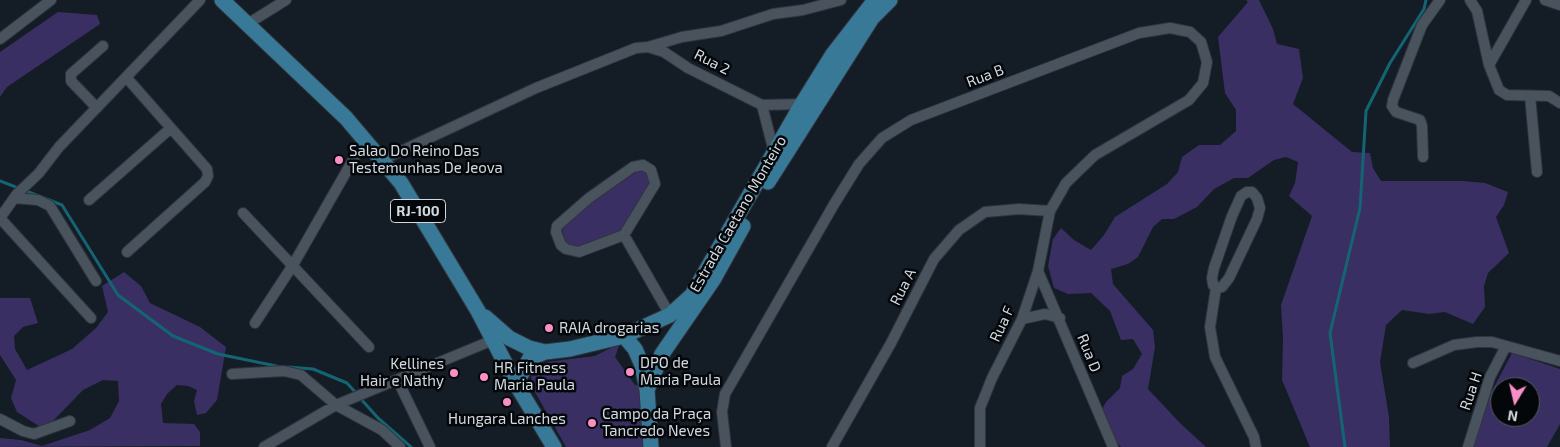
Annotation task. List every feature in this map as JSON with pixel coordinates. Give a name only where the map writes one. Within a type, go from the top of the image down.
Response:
[{"type":"main road","name":"RJ-100","points":[[222,0],[249,23],[365,139],[402,184],[478,311],[516,384],[554,447]]},
{"type":"main road","name":"Estrada Caetano Monteiro","points":[[516,384],[530,358],[546,352],[570,349],[624,336],[670,315],[692,295],[802,104],[833,54],[874,0]]},
{"type":"main road","name":"Estrada Caetano Monteiro","points":[[647,390],[662,354],[713,280],[808,117],[872,18],[890,0]]},
{"type":"main road","name":"Estrada Caetano Monteiro","points":[[478,311],[509,338],[529,348],[546,352]]},
{"type":"main road","points":[[624,336],[635,349],[642,365],[647,390],[651,447]]},
{"type":"street","points":[[0,39],[51,0]]},
{"type":"street","points":[[91,318],[0,218],[15,196],[39,173],[59,147],[200,0]]},
{"type":"street","points":[[249,23],[286,0]]},
{"type":"street","points":[[382,160],[543,85],[636,48],[648,47],[682,36],[720,31],[774,14],[803,10],[841,0]]},
{"type":"street","points":[[1423,157],[1420,120],[1396,112],[1392,106],[1392,100],[1422,26],[1440,0]]},
{"type":"street","points":[[1470,0],[1477,11],[1489,65],[1499,90],[1507,95],[1548,96],[1560,93]]},
{"type":"street","points":[[1489,65],[1526,0]]},
{"type":"street","points":[[1545,0],[1560,6]]},
{"type":"street","name":"Rua B","points":[[726,447],[722,412],[725,394],[839,197],[860,164],[882,138],[911,120],[1139,34],[1170,28],[1190,32],[1201,42],[1207,62],[1204,83],[1189,100],[1095,155],[1066,183],[1050,211]]},
{"type":"street","points":[[97,108],[71,81],[71,74],[102,46]]},
{"type":"street","name":"Rua 2","points":[[648,47],[664,52],[688,68],[762,104],[802,104]]},
{"type":"street","points":[[126,78],[207,169],[208,176],[205,182],[127,252]]},
{"type":"street","points":[[1530,96],[1537,172]]},
{"type":"street","points":[[1548,96],[1560,103]]},
{"type":"street","points":[[762,104],[774,152]]},
{"type":"street","points":[[89,200],[172,128]]},
{"type":"street","points":[[255,323],[293,264],[365,139]]},
{"type":"street","points":[[643,166],[654,174],[655,184],[624,235],[579,252],[572,252],[561,245],[556,232],[557,226],[589,198],[633,167],[643,166]]},
{"type":"street","points":[[1216,288],[1222,287],[1229,278],[1257,219],[1260,208],[1257,198],[1252,192],[1246,192],[1241,196],[1214,268],[1212,278],[1213,285],[1216,288],[1210,327],[1215,357],[1254,437],[1256,447]]},
{"type":"street","points":[[15,196],[38,200],[50,206],[96,281]]},
{"type":"street","name":"Rua A","points":[[832,447],[891,342],[934,259],[959,230],[985,212],[1019,209],[1050,211]]},
{"type":"street","name":"Rua F","points":[[980,447],[980,408],[992,378],[1022,319],[1038,271],[1050,211]]},
{"type":"street","points":[[243,213],[369,347]]},
{"type":"street","points":[[624,235],[670,315]]},
{"type":"street","name":"Rua D","points":[[1038,271],[1060,318],[1112,447]]},
{"type":"street","points":[[1022,319],[1045,314],[1060,318]]},
{"type":"street","points":[[264,447],[336,405],[493,340]]},
{"type":"street","points":[[1413,363],[1454,345],[1477,342],[1492,342],[1560,361]]},
{"type":"street","name":"Rua H","points":[[1468,447],[1483,396],[1506,346]]},
{"type":"street","points":[[232,374],[284,371],[301,375],[336,405],[382,430],[400,447]]},
{"type":"street","points":[[398,380],[430,447]]},
{"type":"street","points":[[0,419],[24,432],[34,434],[70,421]]},
{"type":"shaded area","points":[[1246,0],[1259,0],[1273,29],[1277,44],[1299,49],[1303,78],[1293,104],[1352,152],[1370,153],[1373,168],[1381,181],[1463,181],[1485,183],[1508,192],[1504,205],[1496,217],[1509,253],[1488,273],[1484,286],[1485,307],[1473,324],[1445,312],[1429,314],[1402,310],[1386,325],[1380,362],[1389,417],[1390,447],[1310,447],[1282,380],[1283,338],[1281,305],[1312,216],[1289,196],[1295,183],[1298,162],[1286,157],[1274,160],[1248,178],[1234,178],[1214,189],[1197,207],[1174,219],[1162,219],[1153,227],[1138,257],[1128,264],[1111,269],[1113,284],[1153,330],[1155,347],[1148,389],[1206,447],[1121,447],[1112,437],[1100,413],[1106,402],[1120,388],[1122,376],[1133,369],[1142,354],[1133,339],[1121,340],[1110,311],[1091,293],[1068,294],[1054,288],[1048,266],[1053,239],[1061,228],[1074,240],[1091,250],[1104,235],[1115,217],[1167,184],[1178,172],[1182,157],[1199,145],[1220,145],[1236,131],[1236,110],[1225,93],[1218,37],[1248,2]]},
{"type":"shaded area","points":[[58,12],[97,15],[100,24],[7,87],[0,97],[0,52]]},
{"type":"shaded area","points":[[642,171],[648,174],[650,182],[624,228],[618,234],[578,247],[565,242],[562,228],[592,202],[636,172]]},
{"type":"shaded area","points":[[124,272],[141,286],[150,303],[200,327],[226,347],[217,400],[206,413],[197,415],[194,401],[197,390],[188,386],[177,385],[167,394],[161,404],[163,423],[194,424],[200,432],[200,446],[0,447],[0,438],[21,440],[42,446],[90,430],[110,418],[119,401],[118,381],[103,380],[83,390],[52,422],[42,428],[17,412],[11,398],[16,380],[0,355],[0,298],[30,298],[38,323],[23,327],[14,336],[15,349],[27,370],[72,349],[96,328],[108,312],[102,286]]},
{"type":"shaded area","points":[[620,343],[615,357],[635,385],[644,385],[646,447],[566,447],[531,385],[532,369],[546,362],[595,356]]},
{"type":"shaded area","points":[[1512,353],[1560,369],[1560,424],[1547,447],[1471,447],[1490,396],[1490,427],[1540,427],[1540,377],[1499,377]]},
{"type":"waterway","points":[[1345,447],[1330,333],[1360,208],[1366,111],[1390,63],[1424,9],[1426,0]]},
{"type":"waterway","points":[[0,181],[62,205],[118,295],[173,336],[218,354],[281,367]]},
{"type":"waterway","points":[[288,367],[313,369],[347,383],[356,393]]},
{"type":"waterway","points":[[360,398],[378,418],[411,447]]},
{"type":"place","name":"Salao Do Reino Das Testemunhas De Jeova","points":[[339,160]]},
{"type":"place","name":"RAIA drogarias","points":[[549,328]]},
{"type":"place","name":"DPO de Maria Paula","points":[[630,372]]},
{"type":"place","name":"Kellines Hair e Nathy","points":[[454,373]]},
{"type":"place","name":"HR Fitness Maria Paula","points":[[484,377]]},
{"type":"place","name":"Hungara Lanches","points":[[507,402]]},
{"type":"place","name":"Campo da Praça Tancredo Neves","points":[[592,423]]}]
